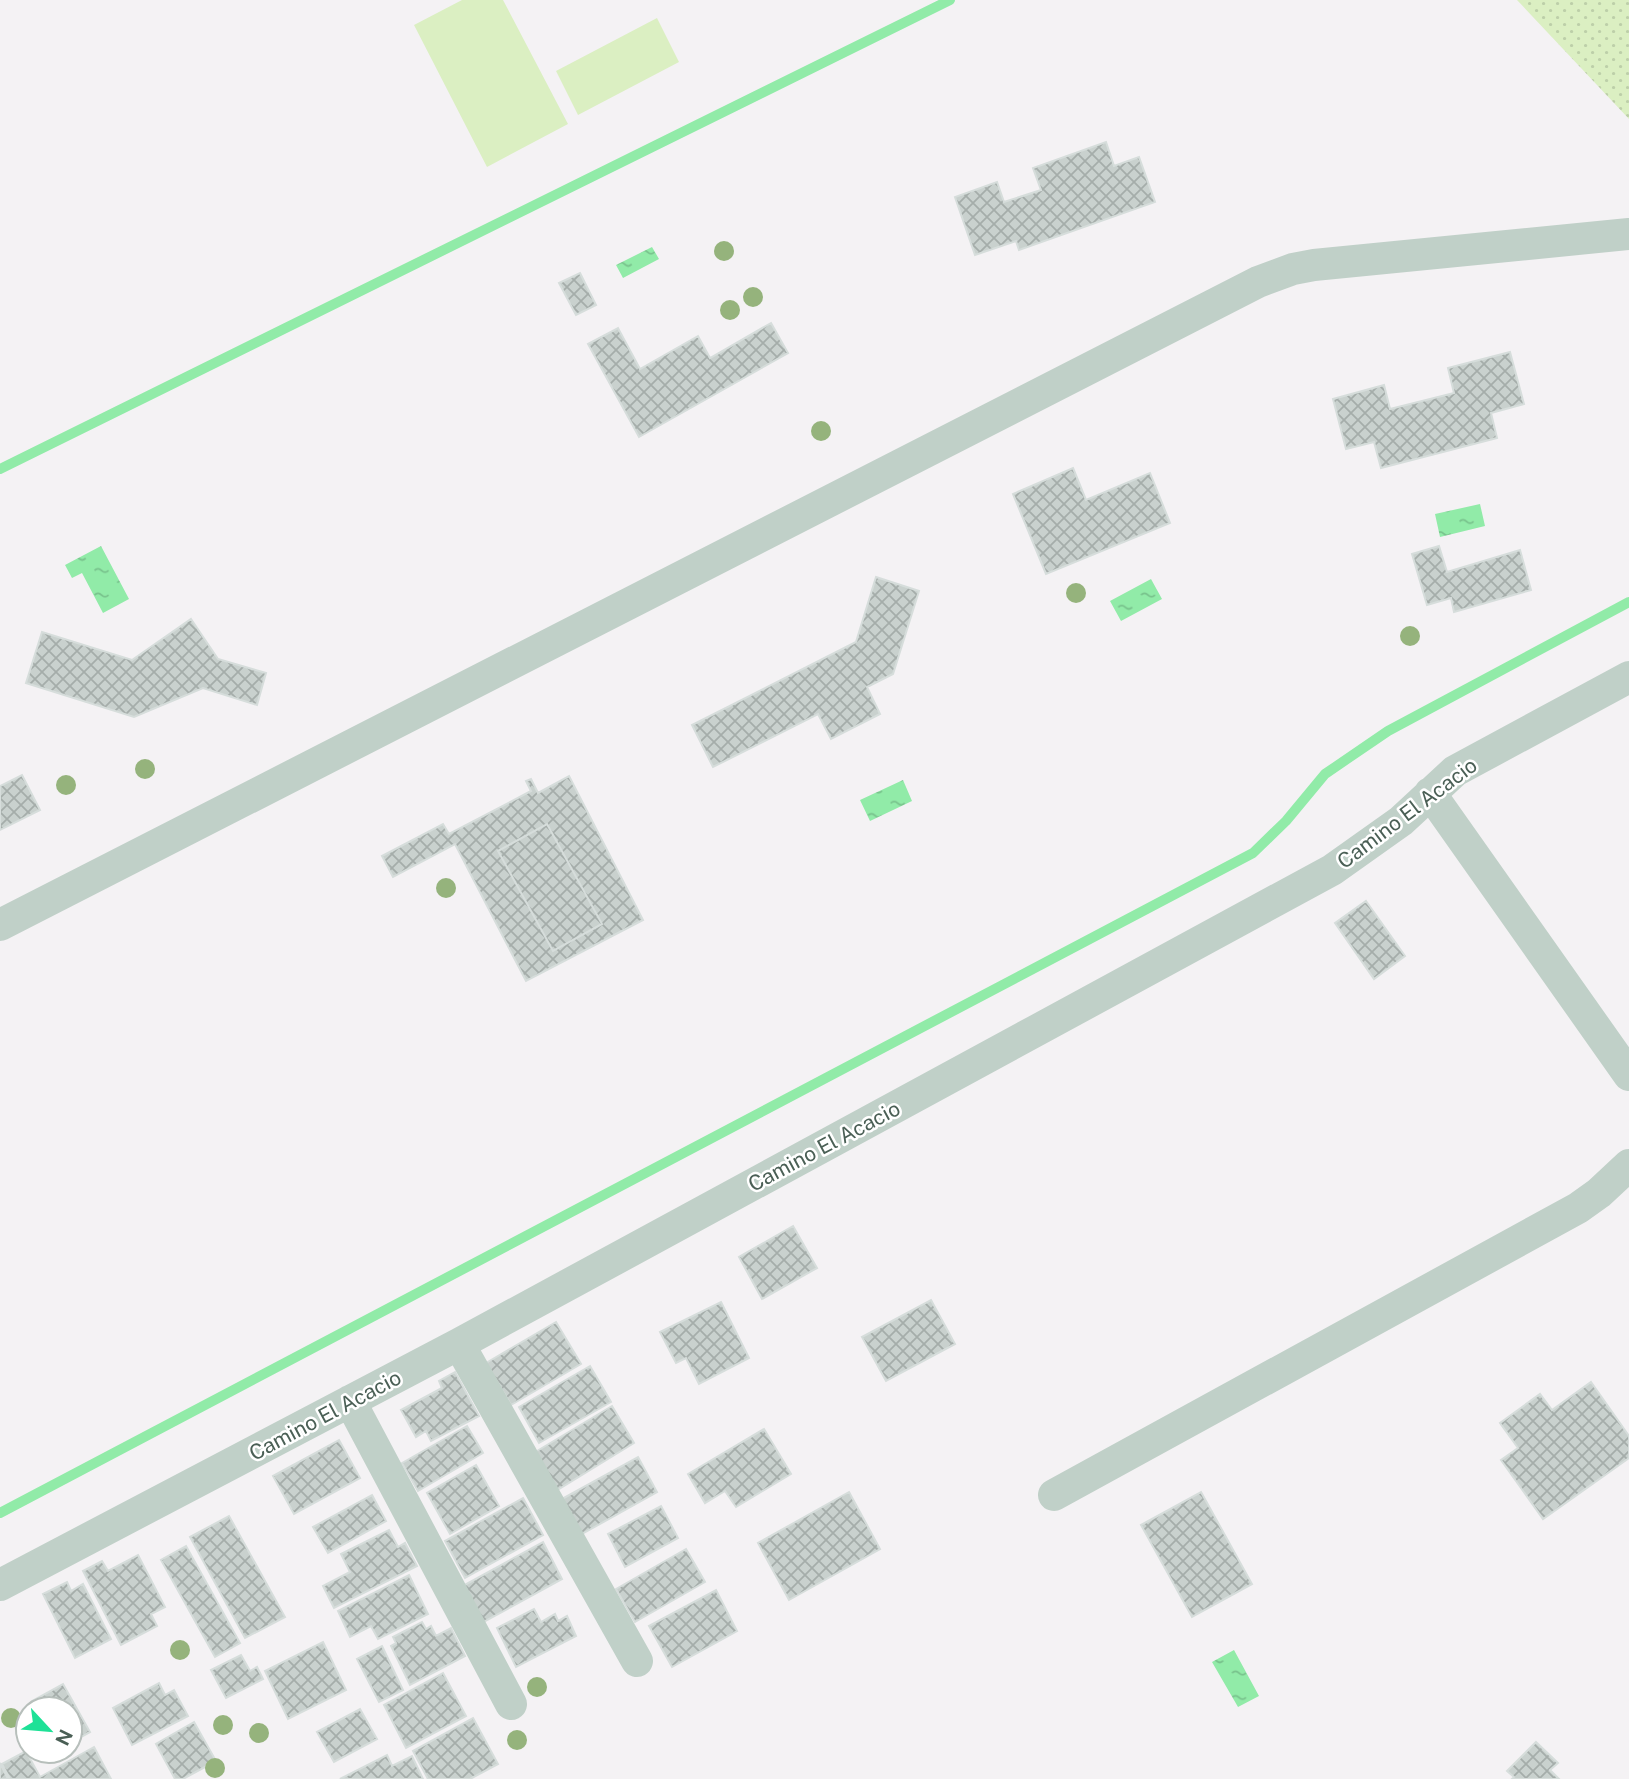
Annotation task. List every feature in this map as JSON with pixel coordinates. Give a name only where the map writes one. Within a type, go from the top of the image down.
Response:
[{"type":"street","points":[[0,925],[1258,282],[1293,269],[1314,265],[1629,234]]},
{"type":"street","name":"Camino El Acacio","points":[[0,1585],[459,1344],[1332,870],[1401,821],[1455,771],[1629,677]]},
{"type":"street","points":[[1430,793],[1629,1075]]},
{"type":"street","points":[[1054,1496],[1578,1208],[1629,1165]]},
{"type":"street","points":[[459,1344],[637,1661]]},
{"type":"street","points":[[350,1401],[511,1704]]},
{"type":"shaded area","points":[[462,0],[503,0],[568,124],[487,167],[414,25]]},
{"type":"shaded area","points":[[1517,0],[1629,0],[1629,119]]},
{"type":"shaded area","points":[[657,18],[679,62],[578,115],[556,71]]},
{"type":"water","points":[[652,247],[659,259],[623,278],[616,265]]},
{"type":"water","points":[[1480,504],[1485,526],[1440,537],[1435,514]]},
{"type":"water","points":[[101,546],[129,599],[103,613],[82,573],[72,578],[65,565]]},
{"type":"water","points":[[1151,579],[1162,599],[1121,621],[1110,601]]},
{"type":"water","points":[[903,780],[912,801],[870,821],[860,800]]},
{"type":"water","points":[[1234,1650],[1259,1696],[1238,1707],[1212,1662]]},
{"type":"building","points":[[1106,142],[1114,166],[1139,157],[1155,202],[1019,250],[1016,241],[975,255],[955,197],[997,182],[1004,202],[1041,190],[1033,168]]},
{"type":"building","points":[[580,273],[596,305],[576,315],[559,283]]},
{"type":"building","points":[[771,323],[788,353],[639,437],[588,344],[618,328],[640,369],[698,336],[710,358]]},
{"type":"building","points":[[1510,352],[1524,404],[1491,413],[1497,438],[1381,468],[1374,442],[1346,449],[1333,399],[1384,385],[1390,409],[1454,393],[1448,368]]},
{"type":"building","points":[[1073,468],[1086,500],[1150,473],[1170,523],[1046,574],[1013,494]]},
{"type":"building","points":[[1439,546],[1447,572],[1520,550],[1531,590],[1454,612],[1451,598],[1427,605],[1412,554]]},
{"type":"building","points":[[876,577],[919,591],[893,674],[867,687],[880,714],[831,739],[818,714],[713,767],[692,725],[856,642]]},
{"type":"building","points":[[191,619],[218,659],[266,673],[257,705],[203,688],[134,717],[26,683],[42,632],[132,660]]},
{"type":"building","points":[[22,775],[40,810],[0,830],[0,786]]},
{"type":"building","points":[[569,776],[643,920],[526,981],[455,844],[393,877],[382,856],[443,824],[449,834],[531,791],[526,781],[531,779],[538,793]]},
{"type":"building","points":[[547,824],[602,924],[553,951],[498,851]]},
{"type":"building","points":[[1366,901],[1405,956],[1374,979],[1335,923]]},
{"type":"building","points":[[793,1226],[817,1268],[762,1299],[739,1257]]},
{"type":"building","points":[[931,1300],[955,1344],[886,1381],[862,1337]]},
{"type":"building","points":[[721,1302],[749,1358],[699,1384],[686,1358],[676,1363],[660,1332]]},
{"type":"building","points":[[556,1322],[581,1364],[511,1405],[486,1363]]},
{"type":"building","points":[[590,1366],[611,1402],[539,1443],[519,1407]]},
{"type":"building","points":[[455,1372],[479,1416],[431,1441],[426,1431],[416,1437],[401,1410],[442,1388],[439,1381]]},
{"type":"building","points":[[1591,1382],[1629,1436],[1629,1458],[1543,1519],[1501,1460],[1518,1448],[1500,1423],[1540,1394],[1552,1410]]},
{"type":"building","points":[[612,1406],[634,1443],[554,1492],[532,1454]]},
{"type":"building","points":[[467,1426],[483,1453],[418,1491],[402,1463]]},
{"type":"building","points":[[764,1429],[791,1474],[736,1507],[725,1491],[705,1503],[688,1474]]},
{"type":"building","points":[[339,1440],[360,1478],[294,1514],[273,1476]]},
{"type":"building","points":[[638,1457],[657,1492],[582,1534],[562,1499]]},
{"type":"building","points":[[476,1465],[499,1506],[450,1534],[427,1493]]},
{"type":"building","points":[[849,1492],[880,1549],[789,1600],[758,1543]]},
{"type":"building","points":[[1201,1492],[1252,1584],[1192,1617],[1141,1525]]},
{"type":"building","points":[[372,1495],[386,1521],[328,1553],[313,1527]]},
{"type":"building","points":[[523,1498],[543,1535],[465,1578],[445,1541]]},
{"type":"building","points":[[661,1506],[678,1538],[625,1567],[608,1534]]},
{"type":"building","points":[[229,1516],[285,1617],[245,1638],[190,1537]]},
{"type":"building","points":[[389,1530],[398,1547],[405,1543],[417,1566],[334,1608],[323,1586],[350,1572],[341,1554]]},
{"type":"building","points":[[543,1542],[562,1579],[480,1624],[461,1587]]},
{"type":"building","points":[[186,1546],[240,1643],[215,1657],[161,1560]]},
{"type":"building","points":[[686,1549],[705,1582],[635,1622],[616,1589]]},
{"type":"building","points":[[138,1555],[165,1607],[151,1614],[157,1626],[121,1645],[83,1571],[102,1561],[108,1571]]},
{"type":"building","points":[[409,1575],[428,1614],[378,1639],[371,1626],[350,1637],[338,1611]]},
{"type":"building","points":[[67,1582],[71,1591],[83,1584],[111,1639],[75,1658],[43,1594]]},
{"type":"building","points":[[716,1590],[737,1631],[672,1667],[649,1626]]},
{"type":"building","points":[[534,1609],[541,1622],[555,1614],[558,1621],[567,1616],[576,1636],[516,1667],[497,1628]]},
{"type":"building","points":[[422,1622],[426,1629],[431,1626],[436,1636],[451,1628],[465,1656],[410,1685],[391,1646],[396,1643],[393,1637]]},
{"type":"building","points":[[323,1642],[346,1690],[288,1719],[265,1671]]},
{"type":"building","points":[[382,1646],[403,1690],[379,1702],[357,1659]]},
{"type":"building","points":[[241,1655],[250,1671],[257,1667],[263,1679],[226,1698],[211,1670]]},
{"type":"building","points":[[443,1673],[466,1716],[406,1748],[384,1705]]},
{"type":"building","points":[[159,1683],[165,1695],[174,1690],[188,1716],[132,1745],[113,1708]]},
{"type":"building","points":[[63,1684],[69,1695],[43,1695]]},
{"type":"building","points":[[360,1709],[377,1739],[334,1762],[317,1732]]},
{"type":"building","points":[[473,1718],[498,1764],[470,1779],[428,1779],[413,1751]]},
{"type":"building","points":[[84,1721],[90,1732],[84,1735]]},
{"type":"building","points":[[194,1722],[216,1761],[183,1779],[175,1779],[156,1744]]},
{"type":"building","points":[[1536,1742],[1558,1763],[1550,1770],[1559,1779],[1512,1779],[1514,1777],[1507,1771]]},
{"type":"building","points":[[94,1747],[111,1779],[10,1779],[2,1764],[14,1758],[14,1765],[34,1765],[40,1777],[62,1765],[84,1765],[84,1753]]},
{"type":"building","points":[[387,1755],[392,1766],[412,1756],[423,1779],[340,1779]]},
{"type":"building","points":[[0,1763],[8,1779],[0,1779]]},
{"type":"waterway","points":[[0,469],[950,0]]},
{"type":"waterway","points":[[0,1513],[1253,853],[1286,821],[1325,774],[1388,731],[1629,602]]}]
